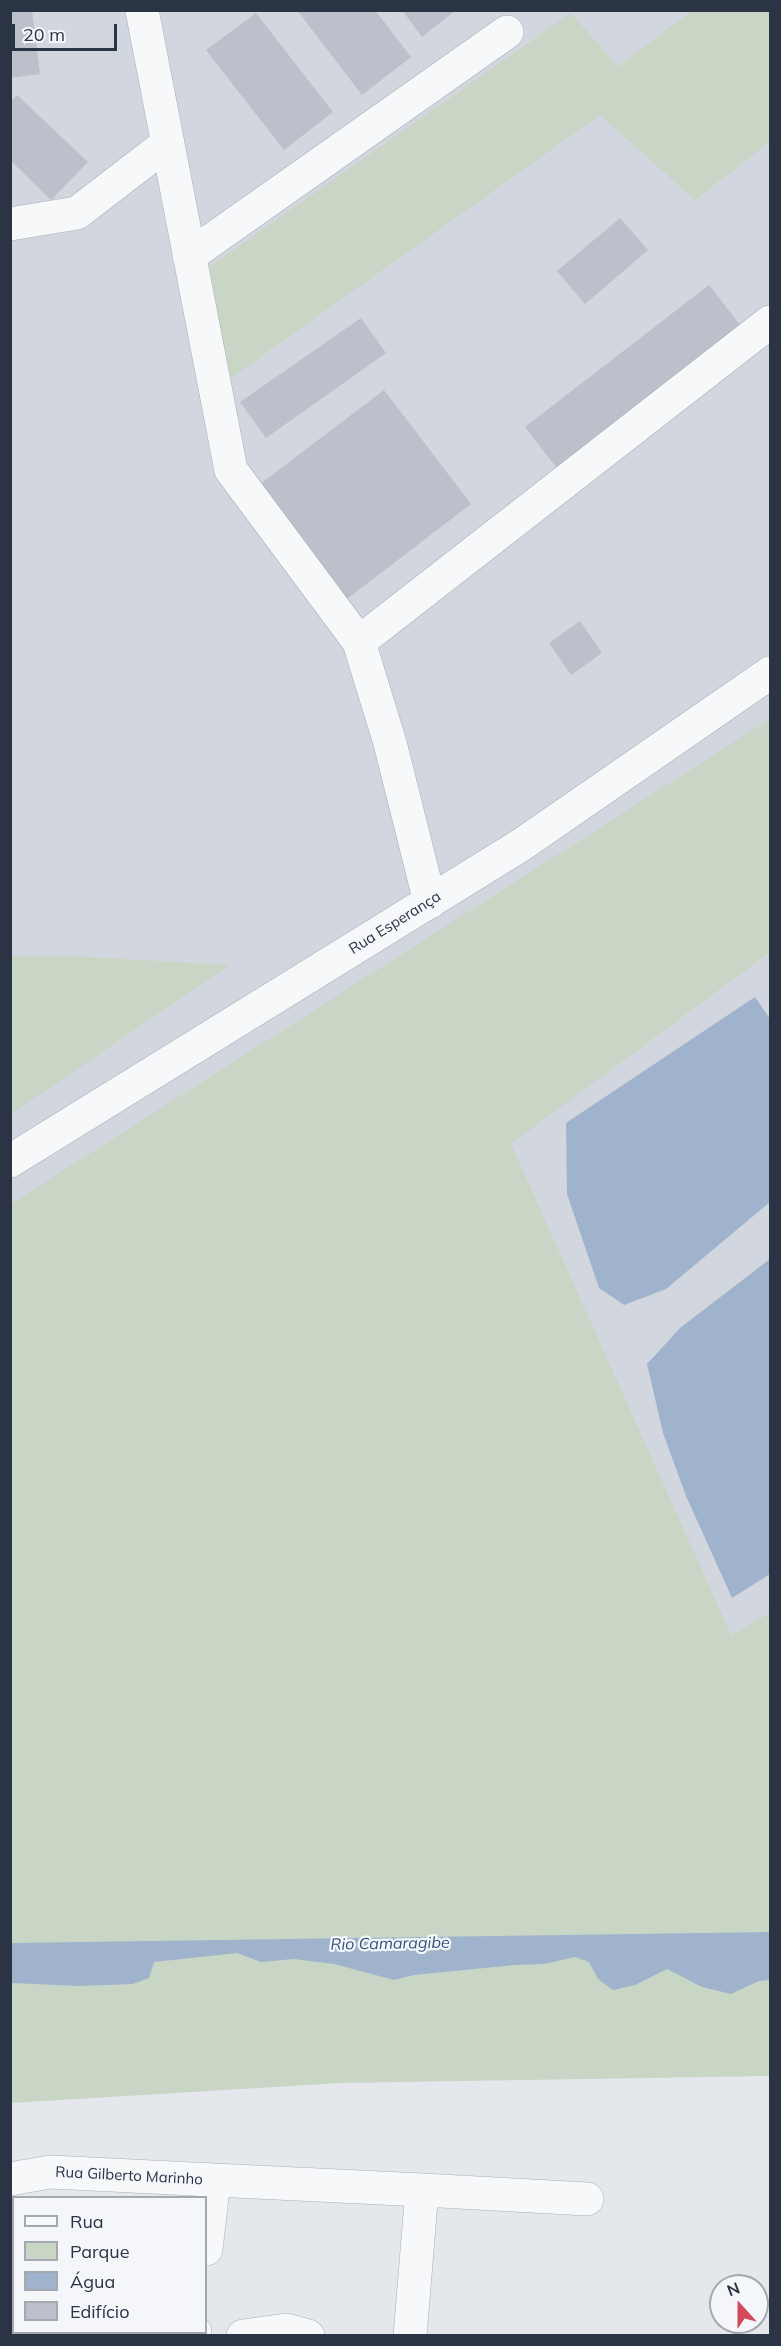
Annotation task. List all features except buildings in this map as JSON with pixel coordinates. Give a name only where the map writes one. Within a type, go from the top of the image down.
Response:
[{"type":"street","points":[[142,10],[231,470],[359,642],[390,743],[430,902]]},
{"type":"street","points":[[189,256],[507,32]]},
{"type":"street","points":[[10,224],[77,213],[168,143]]},
{"type":"street","points":[[359,642],[771,322]]},
{"type":"street","name":"Rua Esperança","points":[[10,1161],[521,844],[771,673]]},
{"type":"street","name":"Rua Gilberto Marinho","points":[[10,2179],[50,2172],[214,2180],[207,2240]]},
{"type":"street","points":[[214,2180],[587,2199]]},
{"type":"street","points":[[410,2336],[422,2190]]},
{"type":"street","points":[[243,2336],[286,2330],[308,2336]]},
{"type":"shaded area","points":[[10,11],[770,11],[770,1925],[11,1936]]},
{"type":"green space","points":[[691,11],[770,11],[770,142],[695,200],[600,115],[231,378],[205,270],[571,13],[618,67]]},
{"type":"green space","points":[[770,719],[770,952],[511,1144],[731,1635],[770,1613],[770,2076],[340,2083],[11,2103],[11,1204]]},
{"type":"green space","points":[[11,956],[88,957],[230,965],[11,1114]]},
{"type":"water","points":[[755,997],[770,1019],[770,1202],[666,1289],[624,1305],[599,1288],[567,1194],[566,1123]]},
{"type":"water","points":[[770,1259],[770,1574],[732,1598],[686,1496],[663,1433],[647,1364],[680,1328]]},
{"type":"water","name":"Rio Camaragibe","points":[[770,1932],[770,1980],[759,1981],[731,1994],[702,1987],[667,1969],[635,1985],[613,1990],[598,1979],[589,1962],[575,1957],[544,1964],[414,1975],[394,1980],[334,1964],[294,1959],[261,1962],[237,1953],[154,1962],[149,1978],[133,1984],[79,1986],[11,1983],[11,1943]]}]
